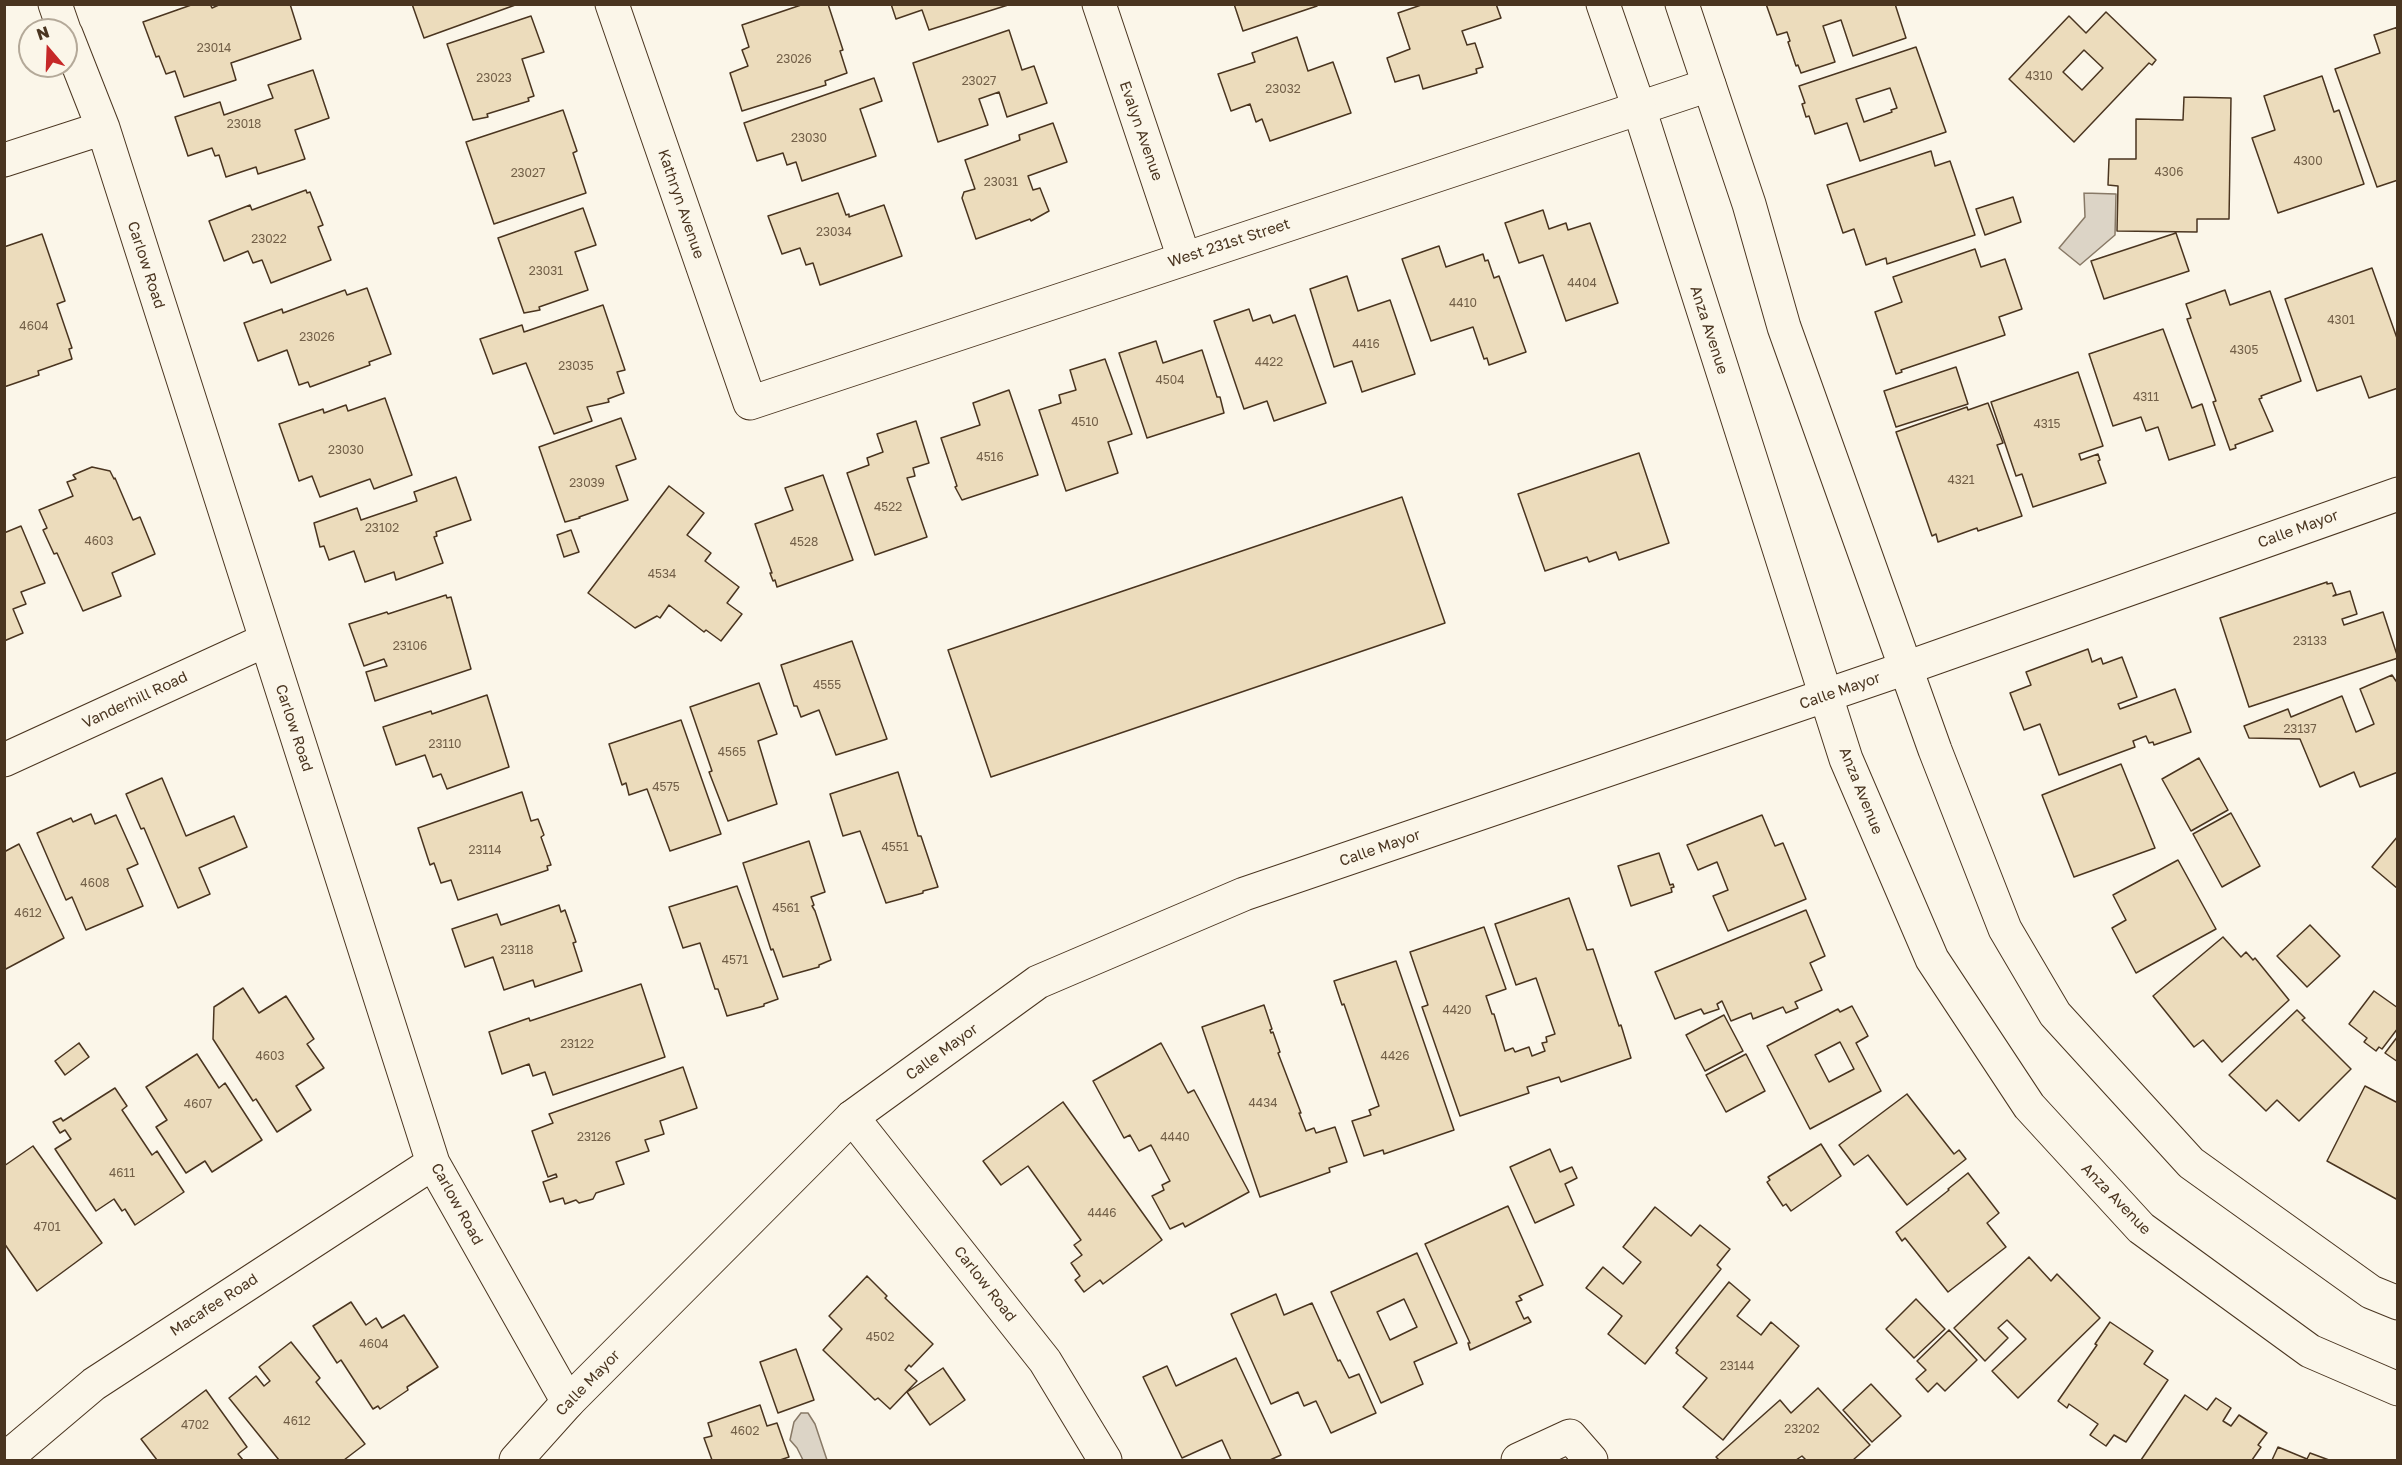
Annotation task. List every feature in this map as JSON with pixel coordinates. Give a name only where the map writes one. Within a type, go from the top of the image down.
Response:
[{"type":"street","name":"Kathryn Avenue","points":[[612,4],[750,403]]},
{"type":"street","name":"Evalyn Avenue","points":[[1099,4],[1184,258]]},
{"type":"street","name":"Anza Avenue","points":[[1603,4],[1639,108],[1846,759],[1932,959],[2029,1106],[2141,1228],[2310,1351],[2397,1389]]},
{"type":"street","points":[[1682,4],[1749,204],[1784,327],[1935,750],[2005,929],[2055,1014],[2191,1163],[2371,1292],[2397,1304]]},
{"type":"street","name":"Carlow Road","points":[[78,65],[103,129],[433,1163],[568,1402]]},
{"type":"street","name":"West 231st Street","points":[[750,403],[1709,85]]},
{"type":"street","points":[[4,160],[103,129]]},
{"type":"street","name":"Calle Mayor","points":[[516,1461],[568,1402],[852,1117],[1038,982],[1244,894],[1826,697],[2397,494]]},
{"type":"street","name":"Vanderhill Road","points":[[4,760],[266,640]]},
{"type":"street","name":"Carlow Road","points":[[852,1117],[1045,1361],[1105,1461]]},
{"type":"street","name":"Macafee Road","points":[[4,1460],[94,1384],[433,1163]]},
{"type":"street","points":[[1518,1461],[1570,1436],[1592,1461]]},
{"type":"shaded area","points":[[2084,193],[2116,194],[2115,235],[2080,265],[2059,248],[2085,217]]},
{"type":"shaded area","points":[[801,1413],[808,1413],[815,1424],[827,1460],[803,1460],[790,1440],[794,1422]]},
{"type":"building","points":[[194,4],[210,4],[212,8],[221,4],[290,4],[301,39],[231,63],[236,80],[184,97],[175,71],[166,74],[159,56],[156,57],[143,22]]},
{"type":"building","points":[[412,4],[518,4],[424,38]]},
{"type":"building","points":[[804,4],[828,4],[843,50],[840,51],[847,73],[825,81],[826,85],[742,111],[730,73],[748,66],[742,50],[749,47],[742,25]]},
{"type":"building","points":[[891,4],[1008,5],[929,30],[922,10],[896,19]]},
{"type":"building","points":[[1234,4],[1317,4],[1317,6],[1243,31]]},
{"type":"building","points":[[1424,4],[1496,4],[1501,18],[1462,31],[1467,45],[1475,43],[1483,67],[1476,69],[1477,73],[1423,89],[1419,75],[1395,82],[1387,58],[1410,49],[1398,13]]},
{"type":"building","points":[[1766,4],[1895,4],[1906,38],[1853,56],[1841,20],[1823,26],[1835,62],[1801,73],[1798,65],[1796,66],[1787,32],[1777,35]]},
{"type":"building","points":[[2106,12],[2156,60],[2152,65],[2149,63],[2074,142],[2009,79],[2069,16],[2086,33]],"holes":[[[2084,50],[2103,68],[2082,90],[2063,72]]]},
{"type":"building","points":[[531,16],[544,52],[522,59],[534,96],[528,98],[529,101],[487,114],[488,117],[473,120],[447,44]]},
{"type":"building","points":[[2398,27],[2398,180],[2377,187],[2335,69],[2380,53],[2374,35]]},
{"type":"building","points":[[1009,30],[1022,70],[1034,66],[1047,103],[1007,117],[999,92],[979,99],[988,125],[938,142],[913,63]]},
{"type":"building","points":[[1297,37],[1308,71],[1333,62],[1351,113],[1270,141],[1262,119],[1256,122],[1250,104],[1231,111],[1218,74],[1255,62],[1252,53]]},
{"type":"building","points":[[1916,47],[1946,132],[1860,161],[1847,123],[1815,134],[1809,116],[1806,117],[1802,104],[1805,103],[1799,86]],"holes":[[[1890,88],[1897,108],[1864,122],[1856,99]]]},
{"type":"building","points":[[313,70],[329,118],[295,130],[305,159],[258,174],[256,167],[226,177],[219,155],[215,156],[212,148],[188,156],[175,117],[220,102],[224,115],[273,98],[268,85]]},
{"type":"building","points":[[2322,76],[2334,112],[2339,110],[2364,184],[2278,213],[2252,138],[2275,130],[2264,96]]},
{"type":"building","points":[[874,78],[882,101],[860,109],[876,156],[802,181],[796,162],[787,165],[783,153],[757,161],[744,123]]},
{"type":"building","points":[[2184,97],[2231,98],[2229,219],[2197,219],[2197,232],[2117,231],[2118,186],[2108,185],[2109,159],[2136,159],[2136,119],[2183,120]]},
{"type":"building","points":[[563,110],[577,151],[573,153],[586,193],[494,224],[466,142]]},
{"type":"building","points":[[1053,123],[1067,162],[1028,176],[1033,190],[1040,188],[1049,211],[1031,221],[1030,219],[976,239],[962,198],[964,192],[975,189],[965,160],[1020,140],[1019,135]]},
{"type":"building","points":[[1931,151],[1935,166],[1950,161],[1975,235],[1887,264],[1886,258],[1866,265],[1854,229],[1843,233],[1827,185]]},
{"type":"building","points":[[306,190],[307,193],[310,192],[323,225],[318,227],[331,260],[271,283],[262,260],[253,263],[248,251],[224,261],[209,221],[250,205],[252,210]]},
{"type":"building","points":[[838,193],[846,215],[849,214],[849,217],[884,205],[902,256],[820,285],[813,263],[806,265],[800,248],[782,254],[768,216]]},
{"type":"building","points":[[2013,197],[2021,222],[1985,235],[1976,209]]},
{"type":"building","points":[[583,208],[596,245],[575,252],[588,290],[539,307],[540,310],[524,313],[498,238]]},
{"type":"building","points":[[1543,210],[1549,229],[1566,223],[1568,230],[1590,223],[1618,303],[1566,321],[1543,255],[1519,263],[1505,223]]},
{"type":"building","points":[[2176,233],[2189,271],[2104,299],[2091,261]]},
{"type":"building","points":[[42,234],[65,301],[57,304],[72,348],[69,349],[72,359],[38,371],[39,375],[4,387],[4,247]]},
{"type":"building","points":[[1439,246],[1446,267],[1483,254],[1485,261],[1488,260],[1494,278],[1499,276],[1526,352],[1489,365],[1487,358],[1484,359],[1473,327],[1431,341],[1402,259]]},
{"type":"building","points":[[1975,249],[1981,267],[2005,259],[2022,309],[1999,317],[2005,335],[1901,370],[1902,372],[1896,374],[1875,312],[1902,302],[1893,277]]},
{"type":"building","points":[[2372,268],[2398,341],[2398,388],[2369,398],[2361,376],[2317,391],[2285,299]]},
{"type":"building","points":[[1347,276],[1358,311],[1390,300],[1415,374],[1362,392],[1352,361],[1334,367],[1310,289]]},
{"type":"building","points":[[367,288],[391,354],[369,362],[370,365],[310,387],[308,382],[299,385],[287,350],[258,361],[244,323],[282,309],[283,313],[345,290],[347,295]]},
{"type":"building","points":[[2225,290],[2230,305],[2270,291],[2301,381],[2261,396],[2262,398],[2259,399],[2273,431],[2235,445],[2236,448],[2230,450],[2213,402],[2216,401],[2187,319],[2191,318],[2186,304]]},
{"type":"building","points":[[603,305],[625,370],[617,372],[624,393],[608,399],[609,402],[587,407],[592,421],[554,434],[526,363],[493,374],[480,339],[522,325],[524,332]]},
{"type":"building","points":[[1249,309],[1253,321],[1270,315],[1273,323],[1295,315],[1326,403],[1274,421],[1267,401],[1244,409],[1214,321]]},
{"type":"building","points":[[2163,329],[2192,408],[2202,404],[2215,445],[2169,460],[2158,427],[2146,431],[2141,417],[2113,426],[2089,354]]},
{"type":"building","points":[[1156,341],[1163,363],[1202,350],[1224,413],[1147,438],[1119,353]]},
{"type":"building","points":[[1105,359],[1132,434],[1108,442],[1118,473],[1066,491],[1039,410],[1061,403],[1059,395],[1076,390],[1070,370]]},
{"type":"building","points":[[1956,367],[1968,404],[1896,427],[1884,391]]},
{"type":"building","points":[[2078,372],[2103,446],[2079,454],[2081,460],[2098,454],[2100,460],[2098,461],[2106,483],[2033,507],[2022,474],[2016,476],[1991,402]]},
{"type":"building","points":[[1009,390],[1038,475],[962,500],[955,487],[957,486],[941,438],[980,425],[973,403]]},
{"type":"building","points":[[385,398],[412,475],[374,489],[370,479],[320,497],[312,476],[299,481],[279,424],[323,409],[324,413],[346,405],[348,411]]},
{"type":"building","points":[[1988,403],[2003,443],[1997,445],[2022,516],[1978,531],[1977,528],[1938,542],[1936,534],[1932,536],[1896,432],[1967,407],[1968,410]]},
{"type":"building","points":[[621,418],[636,459],[616,466],[628,500],[565,522],[539,447]]},
{"type":"building","points":[[916,421],[929,463],[913,468],[915,476],[907,478],[927,537],[875,555],[847,473],[869,465],[867,458],[883,452],[877,434]]},
{"type":"building","points":[[1639,453],[1669,543],[1619,560],[1616,552],[1589,562],[1587,557],[1545,571],[1518,494]]},
{"type":"building","points":[[92,467],[110,471],[133,520],[140,517],[155,554],[112,573],[121,596],[83,611],[57,553],[54,554],[43,530],[47,528],[39,510],[73,496],[67,482],[76,479],[73,475]]},
{"type":"building","points":[[823,475],[853,560],[777,587],[770,573],[772,573],[755,524],[793,510],[785,488]]},
{"type":"building","points":[[456,477],[471,520],[436,532],[437,536],[434,537],[443,563],[396,580],[394,572],[365,582],[354,551],[329,560],[324,546],[320,547],[314,523],[357,508],[361,520],[417,501],[414,492]]},
{"type":"building","points":[[669,486],[704,513],[687,535],[711,553],[705,561],[739,587],[727,603],[742,614],[721,641],[706,630],[704,632],[669,605],[660,618],[657,616],[635,628],[588,593]]},
{"type":"building","points":[[1402,497],[1445,623],[991,777],[948,650]]},
{"type":"building","points":[[21,526],[45,583],[21,592],[26,604],[13,609],[23,633],[4,641],[4,533]]},
{"type":"building","points":[[571,530],[579,552],[564,557],[557,535]]},
{"type":"building","points":[[2327,582],[2327,584],[2332,583],[2336,594],[2333,596],[2350,591],[2357,614],[2342,619],[2344,625],[2383,612],[2398,658],[2249,707],[2220,618]]},
{"type":"building","points":[[446,595],[447,598],[451,597],[471,669],[375,701],[366,672],[387,666],[384,659],[364,666],[349,624]]},
{"type":"building","points":[[852,641],[887,739],[836,755],[819,710],[801,717],[797,706],[794,706],[781,665]]},
{"type":"building","points":[[2088,649],[2092,662],[2101,658],[2103,664],[2122,657],[2137,697],[2118,704],[2120,709],[2175,689],[2191,732],[2154,745],[2153,742],[2149,743],[2146,736],[2133,741],[2135,747],[2059,775],[2040,724],[2024,730],[2010,693],[2031,685],[2026,672]]},
{"type":"building","points":[[2392,675],[2398,684],[2398,772],[2360,787],[2354,772],[2320,787],[2300,739],[2249,738],[2244,726],[2288,709],[2291,717],[2342,696],[2356,732],[2374,724],[2360,689]]},
{"type":"building","points":[[759,683],[777,734],[758,741],[777,804],[728,821],[709,772],[712,771],[690,707]]},
{"type":"building","points":[[487,695],[509,767],[447,789],[441,774],[433,777],[425,755],[396,765],[383,727],[431,711],[432,714]]},
{"type":"building","points":[[681,720],[721,834],[670,851],[647,789],[629,795],[626,783],[622,785],[609,744]]},
{"type":"building","points":[[2199,758],[2228,810],[2191,831],[2162,779]]},
{"type":"building","points":[[2121,764],[2155,848],[2074,877],[2042,795]]},
{"type":"building","points":[[898,772],[918,836],[921,836],[938,887],[886,903],[860,831],[843,836],[830,794]]},
{"type":"building","points":[[162,778],[186,836],[234,816],[247,847],[199,868],[210,894],[178,908],[144,828],[141,829],[126,794]]},
{"type":"building","points":[[522,792],[531,821],[538,819],[544,835],[541,837],[551,865],[547,866],[548,870],[458,900],[451,880],[441,883],[434,863],[430,865],[418,828]]},
{"type":"building","points":[[2231,813],[2260,866],[2222,887],[2193,834]]},
{"type":"building","points":[[91,814],[95,824],[116,815],[138,864],[127,869],[143,906],[86,930],[72,897],[66,900],[37,833],[71,818],[73,822]]},
{"type":"building","points":[[1762,815],[1775,846],[1783,843],[1806,899],[1728,931],[1713,896],[1728,890],[1717,862],[1698,870],[1687,845]]},
{"type":"building","points":[[2398,836],[2398,889],[2372,867]]},
{"type":"building","points":[[809,841],[825,892],[811,897],[814,905],[812,906],[831,960],[819,967],[783,977],[773,949],[771,950],[743,863]]},
{"type":"building","points":[[19,844],[64,938],[4,970],[4,852]]},
{"type":"building","points":[[1659,853],[1670,885],[1673,884],[1674,887],[1671,888],[1672,892],[1631,906],[1618,866]]},
{"type":"building","points":[[2178,860],[2216,929],[2136,973],[2112,928],[2126,920],[2113,895]]},
{"type":"building","points":[[737,886],[778,999],[764,1006],[727,1016],[718,989],[715,989],[700,943],[683,948],[669,907]]},
{"type":"building","points":[[1569,898],[1587,950],[1593,949],[1631,1058],[1561,1082],[1559,1077],[1527,1087],[1529,1093],[1460,1116],[1422,1007],[1428,1005],[1410,952],[1484,927],[1506,989],[1486,996],[1505,1051],[1513,1048],[1515,1052],[1529,1047],[1532,1056],[1545,1051],[1542,1043],[1547,1042],[1546,1037],[1555,1034],[1536,978],[1516,985],[1495,924]]},
{"type":"building","points":[[559,905],[561,912],[565,910],[576,942],[573,943],[582,971],[535,987],[533,980],[504,990],[493,957],[465,967],[452,929],[497,914],[501,925]]},
{"type":"building","points":[[1806,910],[1825,956],[1810,963],[1822,990],[1795,1002],[1798,1008],[1786,1013],[1783,1007],[1753,1019],[1751,1013],[1731,1021],[1722,1001],[1717,1004],[1719,1009],[1704,1014],[1701,1009],[1675,1019],[1655,972]]},
{"type":"building","points":[[2310,925],[2340,956],[2307,987],[2277,956]]},
{"type":"building","points":[[2223,937],[2241,957],[2246,952],[2253,960],[2255,958],[2289,1000],[2222,1062],[2203,1040],[2194,1047],[2153,996]]},
{"type":"building","points":[[1396,961],[1454,1130],[1384,1154],[1383,1150],[1364,1156],[1352,1121],[1371,1115],[1369,1110],[1379,1106],[1334,981]]},
{"type":"building","points":[[641,984],[665,1057],[553,1095],[545,1072],[533,1076],[529,1064],[502,1074],[489,1032],[529,1018],[530,1021]]},
{"type":"building","points":[[243,988],[259,1013],[286,996],[314,1039],[307,1044],[324,1068],[296,1086],[311,1110],[277,1132],[256,1099],[253,1101],[213,1039],[214,1007]]},
{"type":"building","points":[[2374,991],[2398,1008],[2398,1028],[2382,1049],[2379,1047],[2376,1051],[2364,1042],[2367,1038],[2349,1024]]},
{"type":"building","points":[[1264,1005],[1272,1029],[1271,1033],[1273,1032],[1280,1052],[1278,1053],[1306,1131],[1314,1128],[1316,1133],[1335,1127],[1347,1162],[1329,1168],[1330,1172],[1260,1197],[1202,1027]]},
{"type":"building","points":[[1852,1006],[1868,1036],[1856,1043],[1881,1091],[1810,1129],[1767,1046],[1838,1009],[1840,1012]],"holes":[[[1840,1042],[1854,1069],[1829,1082],[1815,1055]]]},
{"type":"building","points":[[2297,1010],[2305,1018],[2302,1020],[2351,1069],[2299,1121],[2277,1100],[2266,1111],[2229,1075]]},
{"type":"building","points":[[1724,1015],[1743,1051],[1705,1071],[1686,1035]]},
{"type":"building","points":[[2398,1036],[2398,1062],[2385,1053]]},
{"type":"building","points":[[79,1043],[89,1057],[65,1075],[55,1061]]},
{"type":"building","points":[[1161,1043],[1188,1093],[1194,1090],[1249,1192],[1185,1227],[1183,1223],[1170,1229],[1152,1196],[1164,1190],[1162,1185],[1170,1181],[1151,1145],[1139,1151],[1130,1135],[1124,1138],[1093,1081]]},
{"type":"building","points":[[197,1054],[219,1088],[225,1083],[262,1140],[212,1172],[205,1161],[186,1173],[156,1127],[167,1120],[146,1087]]},
{"type":"building","points":[[1746,1054],[1765,1091],[1726,1112],[1706,1075]]},
{"type":"building","points":[[683,1067],[697,1108],[660,1121],[664,1134],[645,1140],[649,1151],[616,1162],[624,1184],[596,1193],[593,1199],[579,1203],[576,1200],[565,1204],[563,1198],[550,1202],[543,1182],[557,1177],[556,1174],[548,1177],[532,1131],[553,1123],[549,1114]]},
{"type":"building","points":[[2365,1086],[2398,1103],[2398,1200],[2327,1161]]},
{"type":"building","points":[[115,1088],[127,1106],[122,1110],[152,1155],[157,1151],[184,1192],[135,1225],[125,1209],[122,1211],[114,1199],[96,1211],[55,1149],[71,1139],[65,1130],[60,1133],[53,1122],[61,1118],[63,1121]]},
{"type":"building","points":[[1907,1094],[1954,1154],[1959,1150],[1966,1159],[1907,1205],[1868,1155],[1854,1165],[1839,1145]]},
{"type":"building","points":[[1063,1102],[1162,1240],[1103,1284],[1100,1280],[1084,1292],[1075,1280],[1080,1276],[1071,1263],[1082,1255],[1074,1245],[1081,1240],[1028,1166],[1001,1185],[983,1161]]},
{"type":"building","points":[[1821,1144],[1841,1176],[1791,1211],[1786,1204],[1783,1206],[1767,1182],[1770,1180],[1768,1177]]},
{"type":"building","points":[[33,1146],[102,1243],[37,1291],[4,1243],[4,1166]]},
{"type":"building","points":[[1550,1149],[1560,1172],[1572,1167],[1577,1178],[1565,1184],[1574,1205],[1535,1223],[1510,1167]]},
{"type":"building","points":[[1968,1173],[1999,1213],[1987,1223],[2006,1247],[1948,1292],[1905,1238],[1902,1241],[1896,1232]]},
{"type":"building","points":[[1508,1206],[1543,1285],[1519,1296],[1522,1300],[1516,1302],[1524,1319],[1528,1317],[1531,1322],[1470,1350],[1468,1343],[1470,1343],[1425,1244]]},
{"type":"building","points":[[1655,1207],[1691,1236],[1700,1225],[1730,1249],[1717,1265],[1721,1269],[1645,1364],[1608,1334],[1622,1316],[1586,1288],[1603,1267],[1623,1284],[1641,1262],[1623,1247]]},
{"type":"building","points":[[1417,1253],[1457,1343],[1414,1362],[1423,1384],[1381,1403],[1331,1292]],"holes":[[[1404,1299],[1417,1327],[1390,1340],[1377,1312]]]},
{"type":"building","points":[[2029,1257],[2051,1281],[2057,1274],[2100,1318],[2018,1398],[1992,1371],[2026,1339],[2007,1320],[1998,1328],[2008,1338],[1985,1361],[1954,1328]]},
{"type":"building","points":[[867,1276],[887,1296],[885,1298],[933,1344],[911,1367],[909,1365],[905,1370],[917,1381],[890,1409],[878,1398],[875,1400],[823,1350],[842,1329],[829,1316]]},
{"type":"building","points":[[1729,1282],[1750,1300],[1737,1316],[1761,1335],[1771,1322],[1799,1346],[1723,1440],[1683,1407],[1707,1378],[1676,1353],[1678,1350],[1676,1348]]},
{"type":"building","points":[[1276,1294],[1284,1315],[1312,1303],[1338,1361],[1340,1360],[1349,1378],[1359,1374],[1376,1413],[1331,1433],[1316,1401],[1304,1406],[1298,1392],[1271,1404],[1231,1314]]},
{"type":"building","points":[[1916,1299],[1945,1329],[1914,1358],[1886,1329]]},
{"type":"building","points":[[351,1302],[366,1325],[376,1318],[382,1328],[404,1315],[438,1367],[407,1387],[408,1390],[380,1409],[378,1406],[373,1409],[341,1360],[337,1363],[313,1326]]},
{"type":"building","points":[[2110,1322],[2153,1351],[2144,1364],[2168,1380],[2126,1442],[2114,1435],[2106,1446],[2090,1435],[2098,1424],[2069,1404],[2067,1408],[2058,1401]]},
{"type":"building","points":[[1949,1330],[1977,1360],[1945,1391],[1937,1383],[1928,1392],[1916,1379],[1926,1370],[1917,1361]]},
{"type":"building","points":[[291,1342],[320,1378],[316,1382],[365,1444],[344,1460],[279,1460],[229,1398],[256,1376],[264,1386],[270,1381],[259,1367]]},
{"type":"building","points":[[796,1349],[814,1400],[778,1413],[760,1362]]},
{"type":"building","points":[[1236,1358],[1281,1455],[1270,1460],[1231,1460],[1222,1440],[1182,1458],[1143,1377],[1167,1366],[1176,1386]]},
{"type":"building","points":[[943,1368],[965,1400],[930,1425],[907,1392]]},
{"type":"building","points":[[1871,1384],[1901,1416],[1872,1442],[1843,1410]]},
{"type":"building","points":[[1818,1388],[1870,1445],[1853,1460],[1806,1460],[1802,1456],[1796,1460],[1719,1460],[1716,1457],[1780,1400],[1791,1413]]},
{"type":"building","points":[[206,1390],[247,1447],[238,1454],[243,1460],[157,1460],[141,1439]]},
{"type":"building","points":[[2185,1395],[2207,1410],[2216,1398],[2231,1408],[2223,1421],[2231,1426],[2239,1415],[2267,1433],[2258,1445],[2261,1447],[2252,1460],[2141,1460]]},
{"type":"building","points":[[760,1405],[767,1426],[777,1423],[789,1457],[780,1460],[712,1460],[704,1438],[712,1436],[708,1423]]},
{"type":"building","points":[[2278,1447],[2307,1459],[2310,1453],[2329,1460],[2272,1460]]}]
